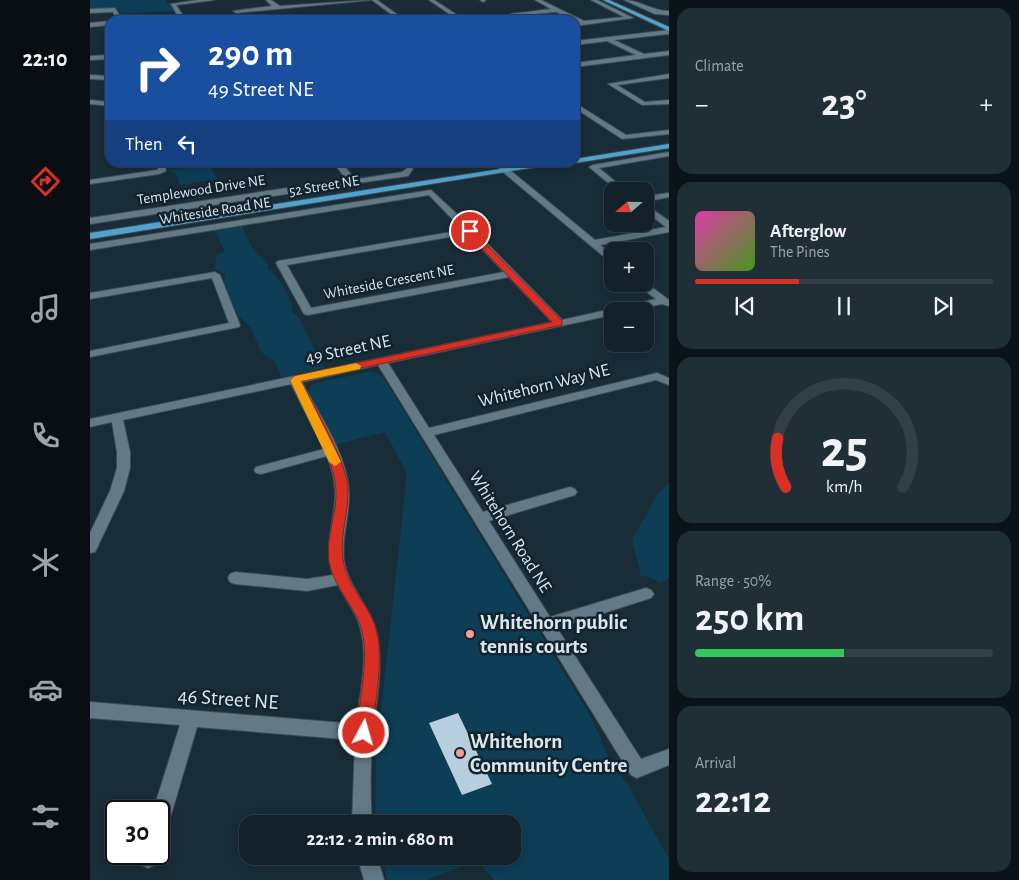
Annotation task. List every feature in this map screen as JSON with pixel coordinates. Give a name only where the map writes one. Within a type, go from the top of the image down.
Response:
[{"type":"main road","points":[[605,0],[669,30]]},
{"type":"main road","points":[[613,0],[669,25]]},
{"type":"main road","points":[[658,24],[662,30],[660,33]]},
{"type":"main road","points":[[580,154],[669,141]]},
{"type":"main road","points":[[580,159],[669,146]]},
{"type":"main road","name":"52 Street NE","points":[[90,236],[476,176],[501,167]]},
{"type":"main road","name":"52 Street NE","points":[[90,230],[501,167]]},
{"type":"main road","points":[[476,176],[515,178]]},
{"type":"street","points":[[181,15],[174,4],[212,0]]},
{"type":"street","points":[[268,0],[276,7]]},
{"type":"street","points":[[236,11],[369,0]]},
{"type":"street","points":[[374,0],[395,15]]},
{"type":"street","points":[[431,0],[454,15]]},
{"type":"street","points":[[537,0],[566,15]]},
{"type":"street","points":[[580,23],[630,18],[593,0]]},
{"type":"street","points":[[626,0],[657,14],[669,13]]},
{"type":"street","points":[[326,4],[338,15]]},
{"type":"street","points":[[90,11],[115,10],[118,15]]},
{"type":"street","points":[[513,14],[556,10]]},
{"type":"street","points":[[90,25],[105,24]]},
{"type":"street","points":[[580,42],[660,33],[669,30]]},
{"type":"street","points":[[608,39],[642,56]]},
{"type":"street","points":[[580,63],[669,53]]},
{"type":"street","points":[[90,58],[105,57]]},
{"type":"street","points":[[669,76],[611,84],[644,104],[669,102]]},
{"type":"street","points":[[90,77],[105,78]]},
{"type":"street","points":[[90,102],[105,104]]},
{"type":"street","points":[[580,108],[625,137],[669,132]]},
{"type":"street","points":[[612,182],[593,167],[669,154]]},
{"type":"street","points":[[90,182],[159,172],[163,169],[162,167]]},
{"type":"street","points":[[341,167],[351,180]]},
{"type":"street","points":[[501,167],[604,252]]},
{"type":"street","name":"Templewood Drive NE","points":[[90,221],[345,183],[351,180],[358,181],[404,174],[409,169]]},
{"type":"street","name":"Whiteside Road NE","points":[[90,247],[431,192],[559,323]]},
{"type":"street","points":[[654,198],[669,195]]},
{"type":"street","points":[[654,214],[669,225]]},
{"type":"street","points":[[594,243],[669,229]]},
{"type":"street","name":"Whiteside Crescent NE","points":[[470,231],[281,263],[308,312],[511,274]]},
{"type":"street","points":[[90,296],[215,275],[235,325],[90,354]]},
{"type":"street","points":[[652,292],[666,303]]},
{"type":"street","name":"49 Street NE","points":[[90,423],[604,314]]},
{"type":"street","name":"Whitehorn Road NE","points":[[381,361],[637,769],[669,757]]},
{"type":"street","name":"Whitehorn Way NE","points":[[426,433],[657,376],[669,382]]},
{"type":"street","points":[[295,380],[330,451],[341,479],[342,494],[335,547],[337,566],[341,579],[368,627],[371,656],[361,770],[362,815]]},
{"type":"street","points":[[90,548],[94,527],[115,497],[122,472],[124,458],[116,418]]},
{"type":"street","points":[[261,470],[330,451]]},
{"type":"street","points":[[480,518],[570,492]]},
{"type":"street","points":[[235,578],[307,585],[341,579]]},
{"type":"street","points":[[546,625],[646,594]]},
{"type":"street","name":"46 Street NE","points":[[90,710],[190,720],[364,733]]},
{"type":"street","points":[[166,800],[190,720]]},
{"type":"street","points":[[370,865],[374,880]]},
{"type":"shaded area","points":[[90,0],[167,0],[165,1],[166,3],[171,3],[174,11],[121,14],[119,9],[115,8],[90,10]]},
{"type":"shaded area","points":[[190,167],[211,167],[217,179],[180,185],[176,174],[170,170]]},
{"type":"shaded area","points":[[241,225],[253,249],[268,264],[268,269],[284,289],[290,301],[292,312],[299,318],[324,368],[282,377],[274,361],[261,352],[251,328],[238,315],[224,284],[225,274],[214,269],[217,254],[225,252],[214,229]]},
{"type":"shaded area","points":[[367,372],[373,372],[383,377],[591,717],[611,763],[628,785],[669,859],[669,880],[494,880],[481,865],[521,865],[521,815],[375,815],[376,758],[407,473],[385,432],[334,445],[308,391],[311,385]]},
{"type":"shaded area","points":[[669,483],[669,578],[661,583],[647,576],[641,576],[632,539],[660,491]]},
{"type":"shaded area","points":[[384,865],[464,865],[427,880],[387,880]]},
{"type":"building","name":"Whitehorn Community Centre","points":[[458,713],[492,784],[462,795],[429,723]]},
{"type":"slow traffic","points":[[335,462],[295,380],[356,366]]},
{"type":"place","name":"Whitehorn public tennis courts","points":[[470,634]]},
{"type":"place","name":"Whitehorn Community Centre","points":[[460,753]]},
{"type":"route","points":[[364,733],[371,656],[368,627],[341,579],[337,566],[335,547],[342,494],[341,479],[330,451],[295,380],[559,323],[470,231]]}]
